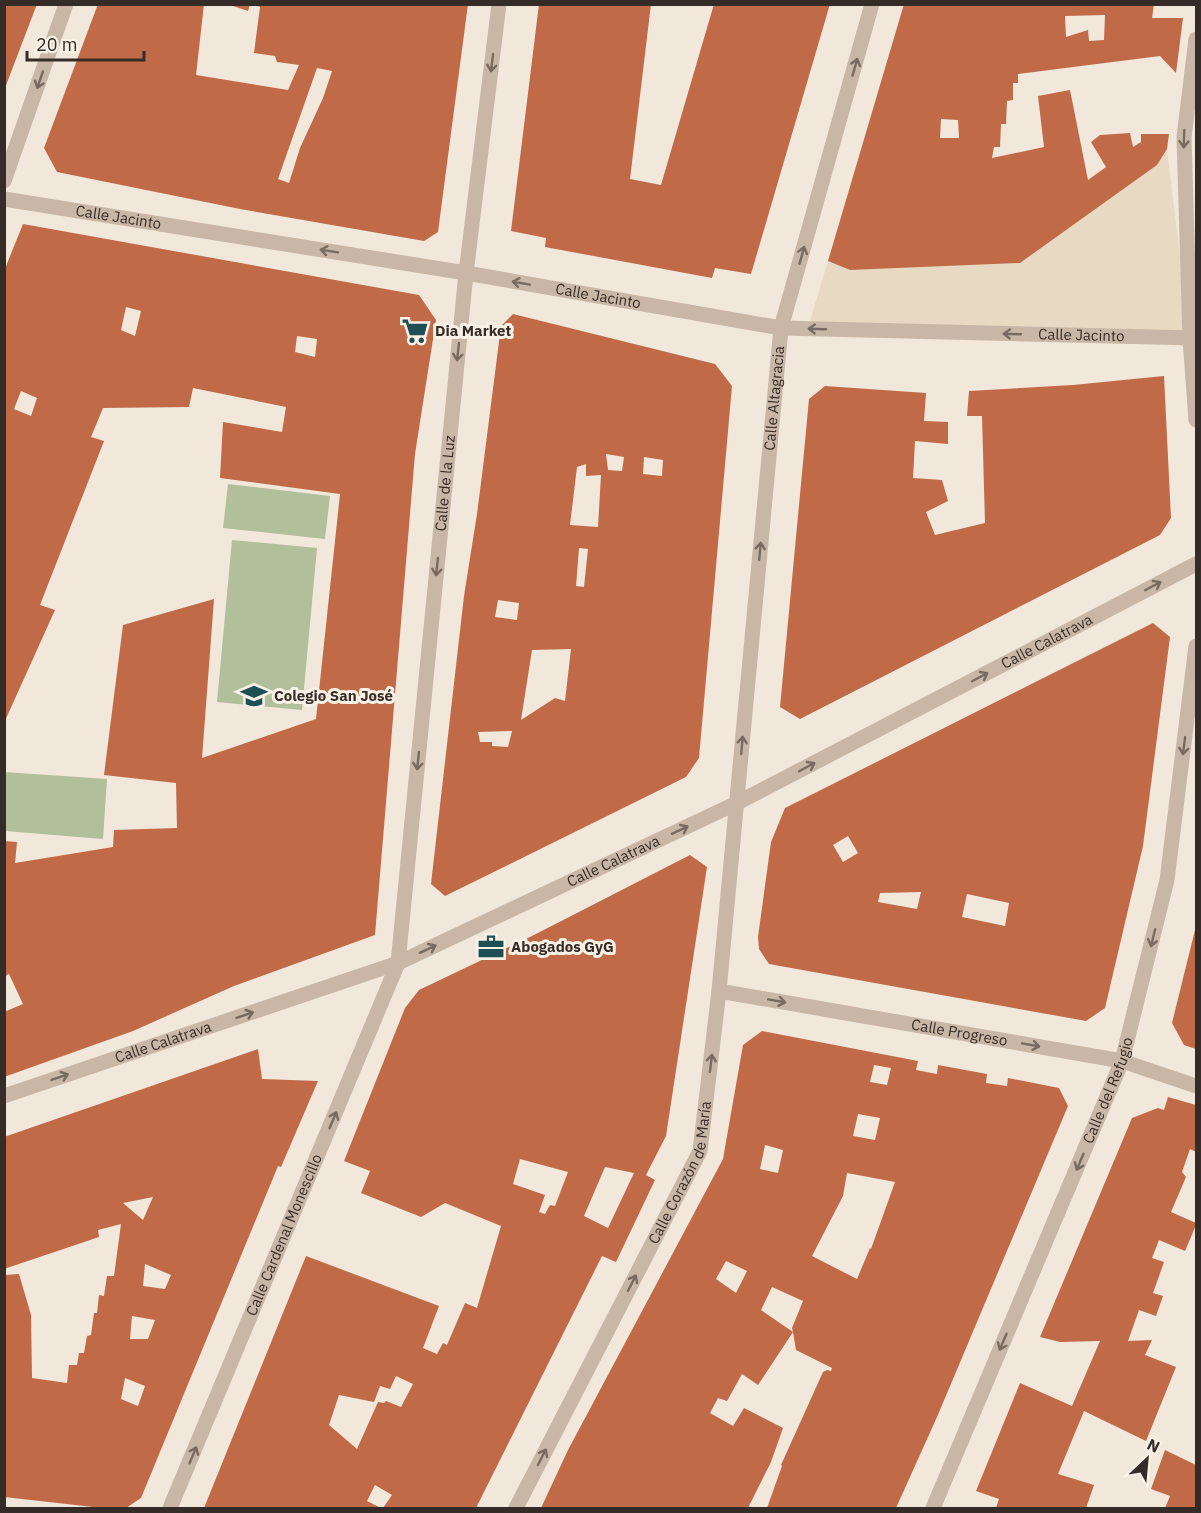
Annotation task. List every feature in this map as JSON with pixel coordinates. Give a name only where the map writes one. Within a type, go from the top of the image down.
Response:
[{"type":"street","points":[[4,181],[66,4]]},
{"type":"street","name":"Calle de la Luz","points":[[398,963],[466,273],[500,4]]},
{"type":"street","name":"Calle Altagracia","points":[[737,803],[781,328],[872,4]]},
{"type":"street","points":[[1197,39],[1184,136],[1197,420]]},
{"type":"street","name":"Calle Jacinto","points":[[4,199],[466,273],[781,328],[1193,338]]},
{"type":"street","name":"Calle Calatrava","points":[[4,1096],[398,963],[737,803],[1197,564]]},
{"type":"street","name":"Calle del Refugio","points":[[933,1509],[1122,1061],[1167,880],[1197,646]]},
{"type":"street","name":"Calle Corazón de María","points":[[516,1509],[700,1151],[719,991],[737,803]]},
{"type":"street","name":"Calle Cardenal Monescillo","points":[[170,1509],[398,963]]},
{"type":"street","name":"Calle Progreso","points":[[719,991],[1122,1061],[1197,1086]]},
{"type":"green space","points":[[228,484],[330,496],[325,539],[223,528]]},
{"type":"green space","points":[[232,540],[317,548],[302,710],[217,702]]},
{"type":"green space","points":[[4,772],[107,779],[103,839],[5,831]]},
{"type":"shaded area","points":[[1167,149],[1190,339],[808,328],[828,261],[850,270],[1020,263],[1157,165]]},
{"type":"building","points":[[5,4],[37,4],[5,88]]},
{"type":"building","points":[[98,4],[204,4],[196,75],[288,90],[299,65],[277,62],[275,56],[254,53],[260,7],[253,4],[468,4],[438,232],[424,241],[240,209],[57,172],[44,148]],"holes":[[[317,68],[332,71],[323,98],[300,148],[289,183],[278,179]]]},
{"type":"building","points":[[227,4],[250,4],[248,11]]},
{"type":"building","points":[[539,4],[651,4],[630,179],[661,185],[714,4],[830,4],[751,274],[715,268],[712,278],[545,247],[546,238],[511,231]]},
{"type":"building","points":[[904,4],[1154,4],[1152,18],[1183,18],[1176,73],[1160,56],[1018,74],[1018,83],[1013,83],[1013,100],[1007,101],[1006,124],[1001,124],[1000,147],[994,147],[992,158],[1044,147],[1038,96],[1070,90],[1088,180],[1106,167],[1091,142],[1100,135],[1130,133],[1133,147],[1141,142],[1141,134],[1169,134],[1167,149],[1157,165],[1020,263],[850,270],[828,261]],"holes":[[[1105,15],[1104,40],[1089,41],[1088,30],[1066,37],[1065,16]],[[941,119],[958,120],[959,138],[940,138]]]},
{"type":"building","points":[[23,224],[419,295],[436,320],[415,454],[375,935],[234,986],[133,1031],[4,1077],[4,1012],[23,1004],[9,974],[4,977],[4,841],[17,842],[15,863],[113,847],[114,830],[177,828],[176,783],[104,775],[123,625],[214,599],[202,758],[316,719],[340,494],[220,478],[223,422],[282,432],[286,407],[193,388],[189,407],[103,408],[91,437],[104,441],[40,605],[55,610],[4,723],[4,271]],"holes":[[[126,307],[141,311],[135,336],[121,330]],[[297,336],[317,339],[315,357],[295,352]],[[21,391],[37,398],[31,416],[14,409]]]},
{"type":"building","points":[[513,314],[715,364],[732,386],[699,758],[686,777],[445,896],[431,884],[464,596],[501,326]],"holes":[[[606,454],[624,457],[622,471],[608,470]],[[644,457],[663,460],[662,476],[643,474]],[[586,464],[586,476],[601,475],[598,527],[570,525],[577,467]],[[579,548],[588,549],[584,587],[576,586]],[[498,600],[519,603],[517,620],[495,617]],[[571,649],[565,701],[555,698],[521,720],[532,650]],[[512,731],[508,747],[492,746],[492,742],[480,742],[478,732]]]},
{"type":"building","points":[[1164,376],[1171,518],[1160,535],[800,719],[780,707],[809,399],[825,386],[926,393],[924,421],[948,422],[948,444],[915,441],[913,478],[942,480],[948,501],[926,512],[935,535],[985,523],[982,416],[967,416],[969,391],[1073,385]]},
{"type":"building","points":[[1153,623],[1170,637],[1143,846],[1105,1008],[1086,1021],[769,964],[759,949],[758,937],[771,842],[785,808]],"holes":[[[848,836],[858,853],[843,862],[833,845]],[[921,892],[917,909],[878,902],[880,893]],[[967,894],[1009,903],[1005,926],[962,917]]]},
{"type":"building","points":[[690,855],[707,867],[666,1136],[646,1175],[655,1180],[616,1262],[602,1256],[476,1508],[383,1508],[392,1495],[375,1485],[367,1501],[381,1508],[204,1508],[306,1256],[439,1306],[423,1348],[437,1354],[443,1343],[447,1345],[465,1303],[477,1308],[501,1226],[445,1203],[421,1217],[361,1193],[370,1171],[344,1161],[405,1008],[419,990],[534,935]],"holes":[[[520,1159],[568,1172],[555,1206],[550,1205],[545,1214],[539,1212],[545,1195],[513,1184]],[[605,1167],[634,1173],[608,1228],[584,1216]],[[396,1376],[413,1384],[401,1407],[386,1401],[378,1402],[357,1449],[329,1425],[339,1395],[374,1402],[380,1386],[390,1389]]]},
{"type":"building","points":[[1196,926],[1196,1049],[1184,1045],[1172,1023]]},
{"type":"building","points":[[762,1031],[918,1061],[916,1070],[937,1074],[938,1065],[987,1074],[986,1083],[1007,1086],[1008,1078],[1059,1088],[1068,1106],[937,1417],[896,1508],[767,1508],[781,1465],[823,1372],[831,1371],[832,1368],[796,1350],[793,1332],[758,1385],[742,1374],[727,1401],[718,1398],[710,1413],[733,1426],[744,1408],[783,1428],[771,1462],[748,1508],[541,1508],[568,1450],[723,1159],[743,1045]],"holes":[[[874,1065],[891,1068],[887,1085],[870,1082]],[[858,1114],[880,1118],[875,1140],[853,1136]],[[765,1145],[783,1150],[778,1173],[760,1169]],[[847,1173],[895,1182],[871,1249],[857,1279],[812,1256],[843,1196]],[[726,1261],[747,1271],[736,1293],[716,1279]],[[772,1287],[803,1301],[792,1328],[793,1332],[761,1310]]]},
{"type":"building","points":[[258,1049],[262,1079],[318,1081],[281,1167],[278,1166],[141,1498],[126,1508],[102,1508],[4,1497],[4,1275],[19,1274],[31,1315],[32,1378],[67,1383],[69,1365],[77,1365],[79,1353],[84,1353],[87,1336],[91,1335],[94,1313],[97,1313],[99,1295],[104,1296],[107,1276],[114,1276],[121,1224],[98,1230],[99,1237],[4,1269],[4,1137]],"holes":[[[153,1197],[143,1220],[123,1203]],[[145,1264],[171,1275],[165,1289],[143,1286]],[[132,1316],[155,1320],[148,1339],[130,1339]],[[125,1378],[145,1386],[138,1406],[121,1399]]]},
{"type":"building","points":[[1168,1097],[1196,1105],[1196,1152],[1190,1149],[1182,1172],[1186,1177],[1171,1212],[1196,1225],[1185,1251],[1159,1240],[1152,1258],[1164,1262],[1153,1293],[1163,1296],[1156,1316],[1139,1310],[1128,1341],[1152,1340],[1145,1355],[1176,1367],[1146,1441],[1084,1411],[1058,1474],[1094,1485],[1086,1508],[996,1508],[999,1499],[976,1491],[1020,1383],[1072,1406],[1100,1341],[1060,1342],[1040,1337],[1132,1118],[1158,1108],[1164,1110]]},
{"type":"building","points":[[1165,1450],[1196,1465],[1196,1508],[1165,1508],[1170,1496],[1151,1489]]},
{"type":"place","name":"Dia Market","points":[[415,331]]},
{"type":"place","name":"Colegio San José","points":[[254,696]]},
{"type":"place","name":"Abogados GyG","points":[[491,947]]}]
